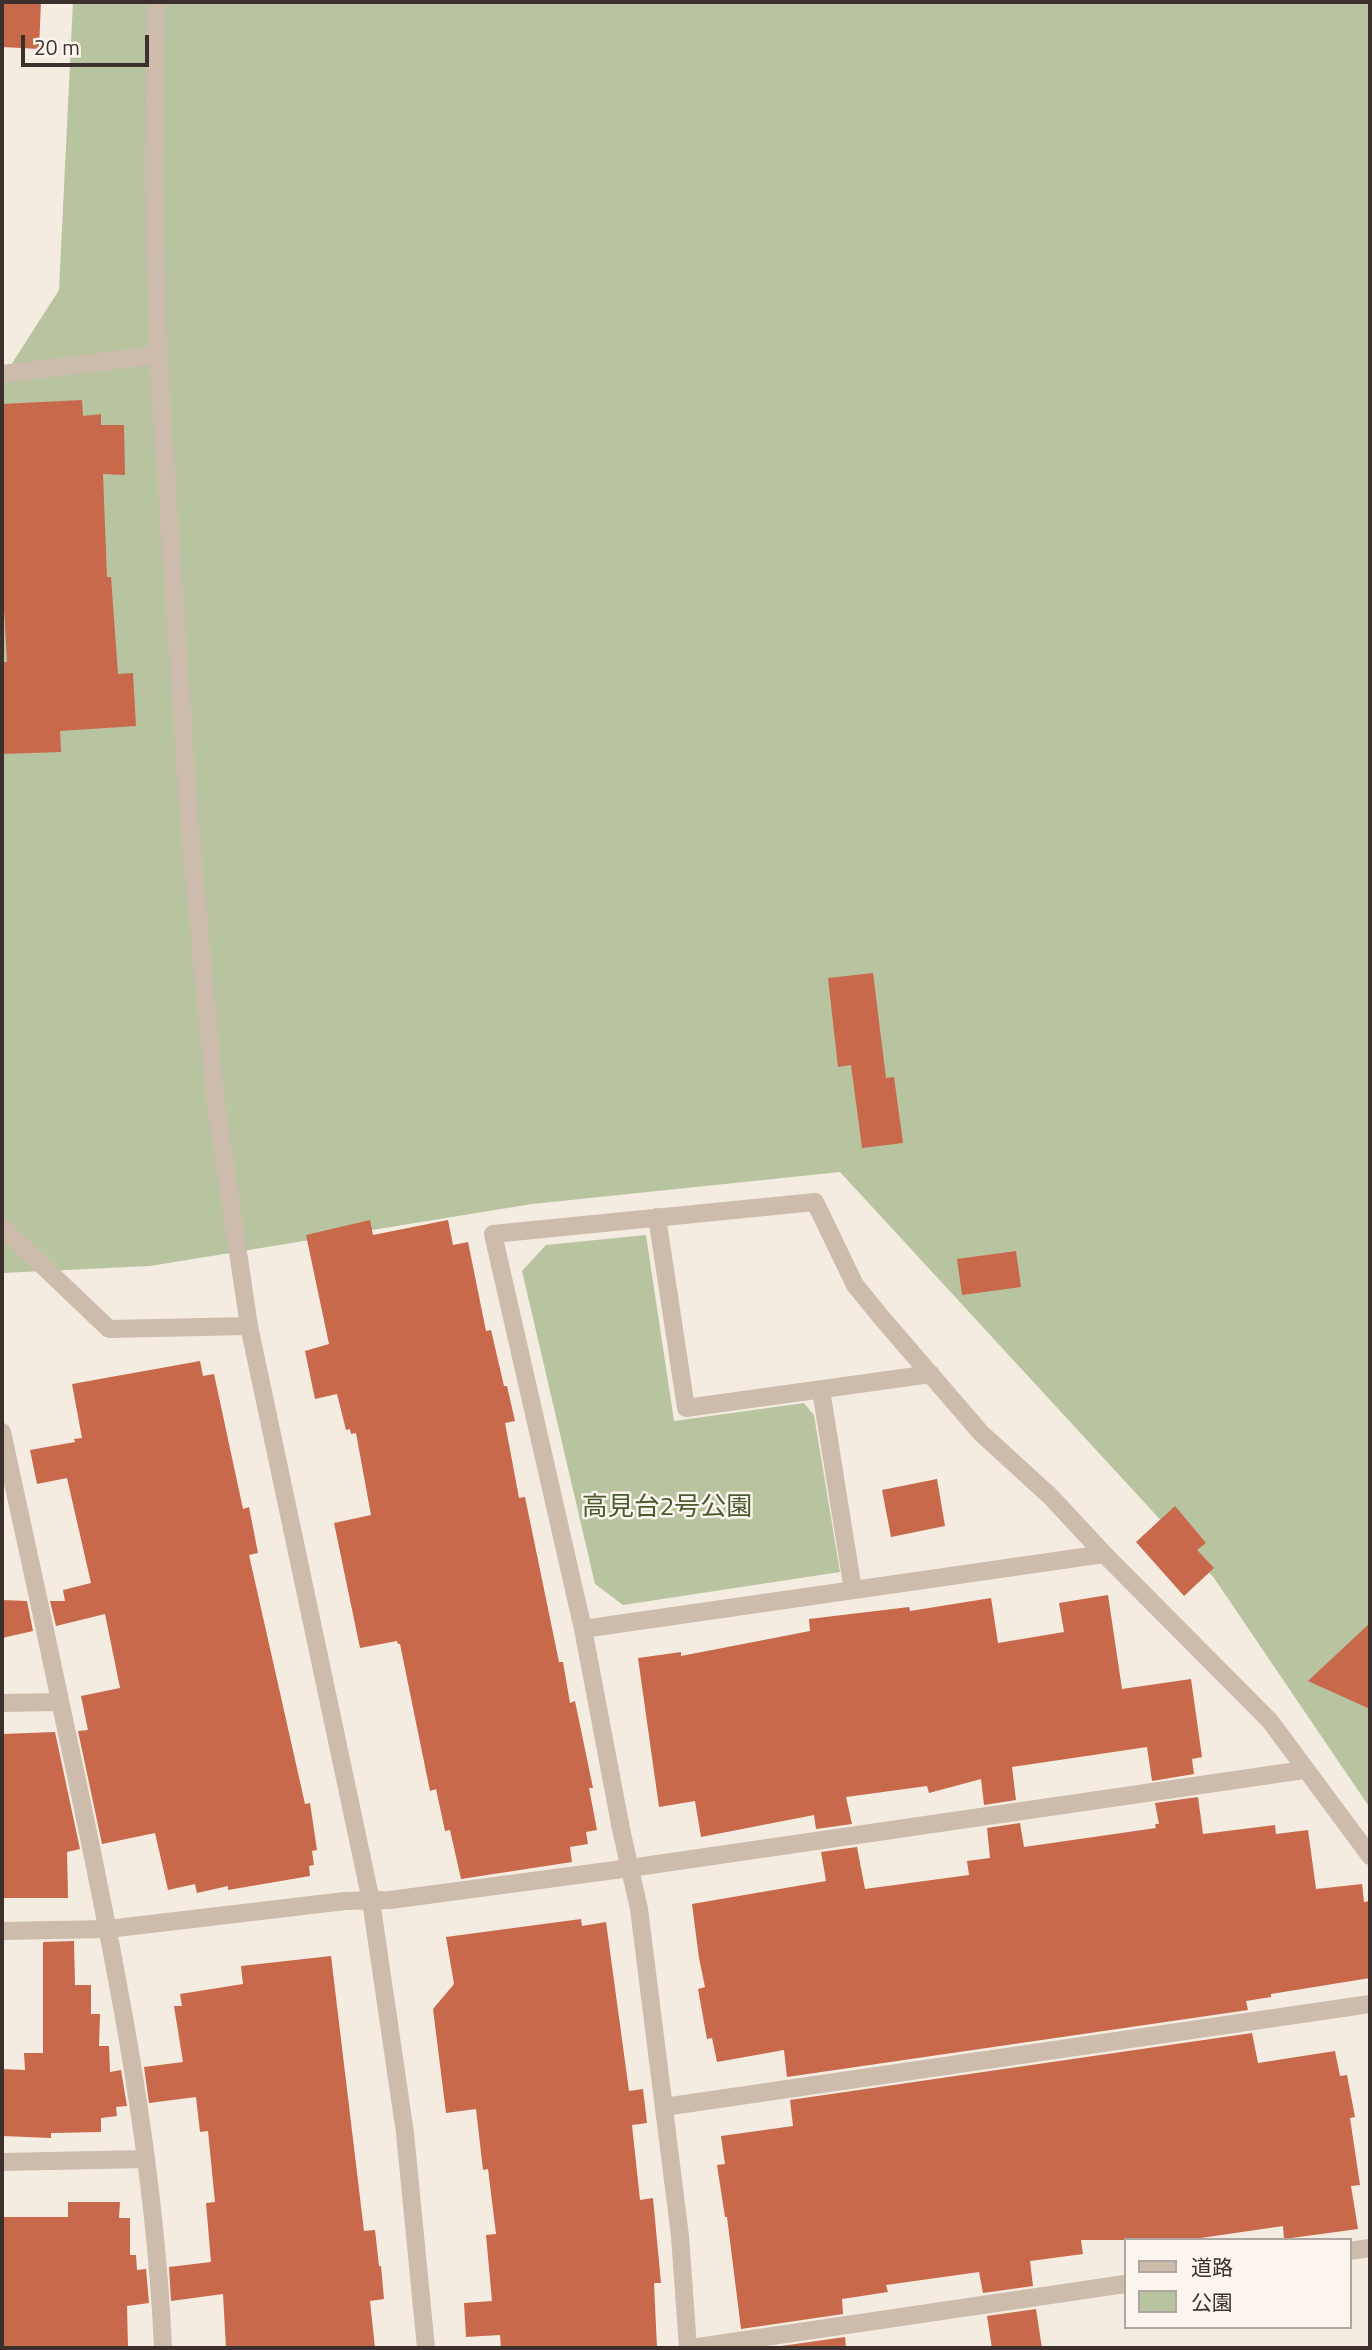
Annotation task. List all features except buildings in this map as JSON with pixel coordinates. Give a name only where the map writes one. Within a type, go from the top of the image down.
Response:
[{"type":"street","points":[[156,2],[154,179],[158,355],[193,871],[215,1098],[250,1326],[371,1901],[405,2133],[426,2348]]},
{"type":"street","points":[[2,374],[158,355]]},
{"type":"street","points":[[1124,2284],[690,2348],[680,2236],[639,1909],[583,1629],[493,1234],[815,1202],[855,1285],[981,1433],[1051,1497],[1270,1721],[1370,1856]]},
{"type":"street","points":[[657,1217],[686,1408],[931,1374]]},
{"type":"street","points":[[2,1227],[109,1329],[250,1326]]},
{"type":"street","points":[[821,1390],[853,1590]]},
{"type":"street","points":[[2,1432],[6,1473],[60,1702],[125,2017],[157,2253],[163,2348]]},
{"type":"street","points":[[583,1629],[1104,1554]]},
{"type":"street","points":[[2,1703],[60,1702]]},
{"type":"street","points":[[2,1931],[108,1929],[345,1901],[371,1901],[630,1868],[1304,1770]]},
{"type":"street","points":[[664,2107],[1370,2004]]},
{"type":"street","points":[[2,2162],[145,2159]]},
{"type":"street","points":[[1351,2252],[1370,2248]]},
{"type":"green space","points":[[73,2],[1370,2],[1370,1808],[1214,1578],[840,1172],[532,1204],[150,1266],[2,1273],[2,379],[59,290]]},
{"type":"green space","name":"高見台2号公園","points":[[646,1235],[674,1421],[804,1403],[814,1415],[840,1572],[623,1605],[595,1584],[522,1271],[546,1245]]}]
